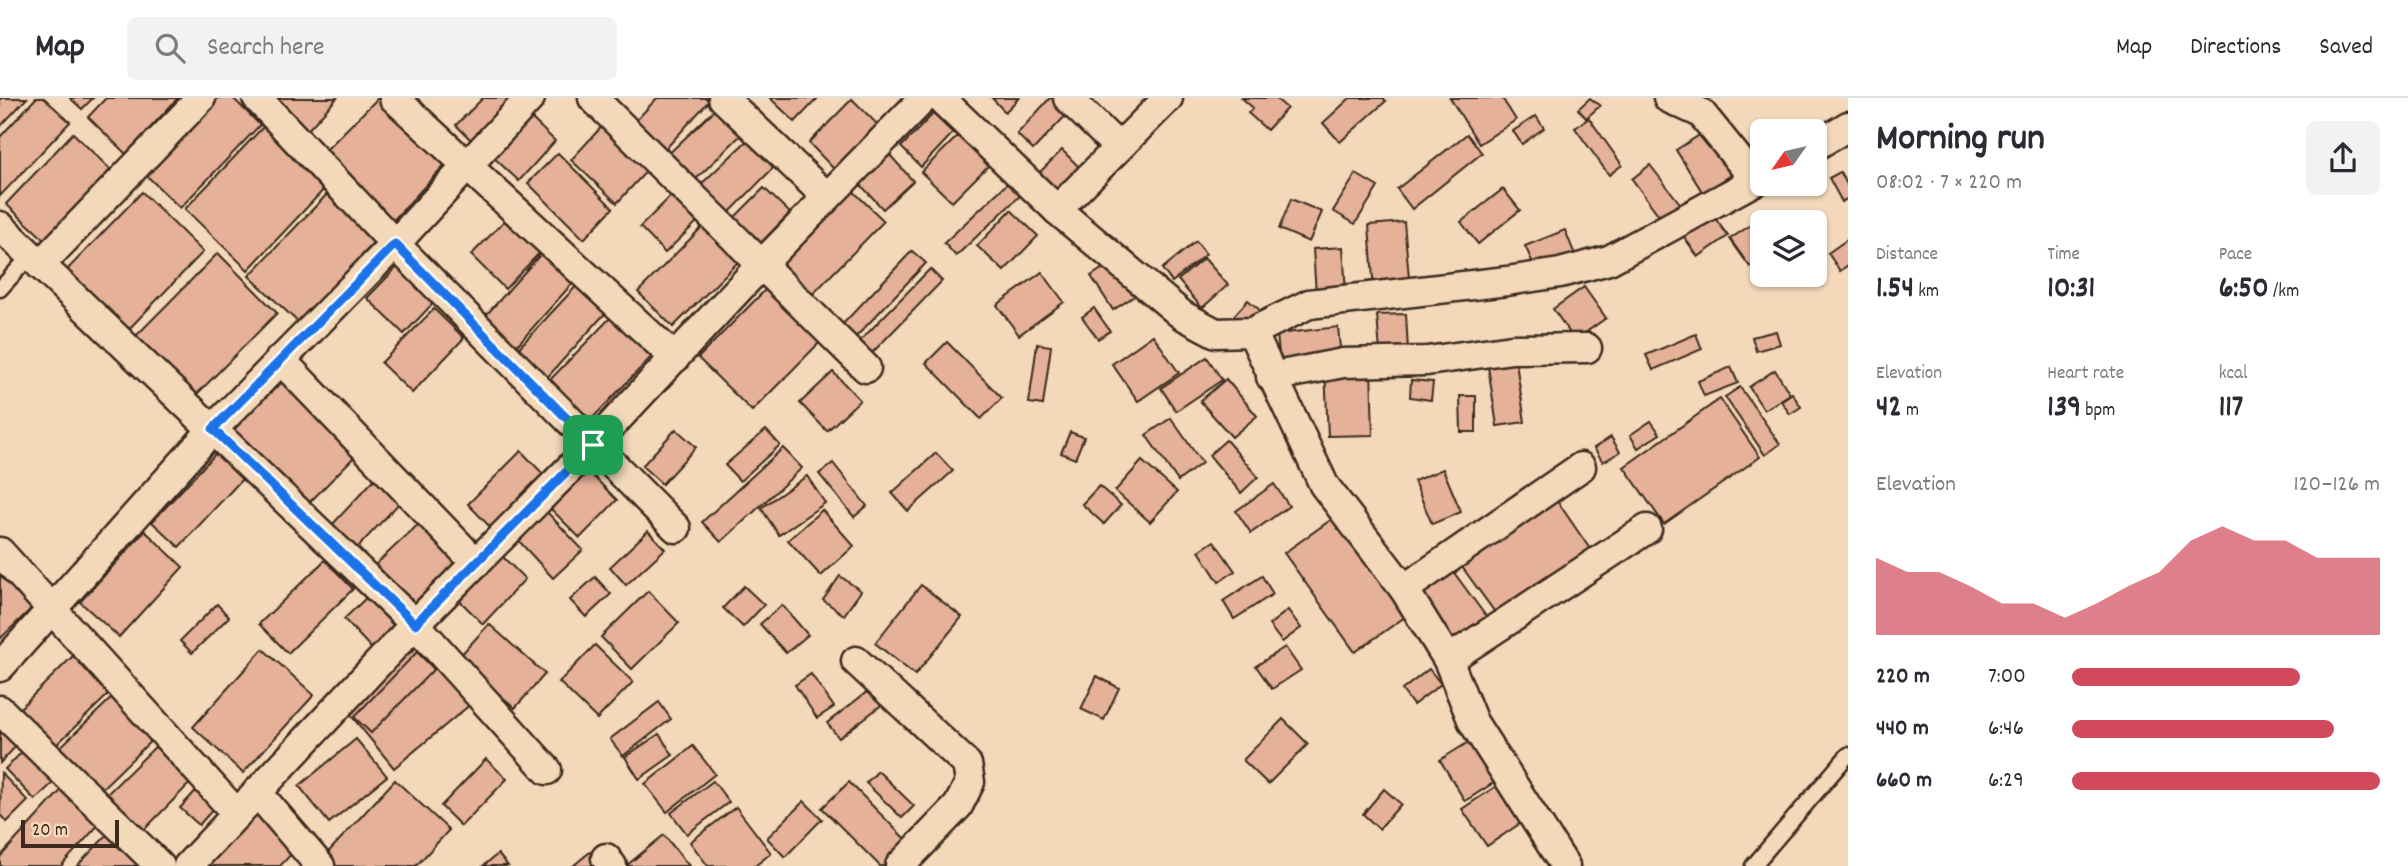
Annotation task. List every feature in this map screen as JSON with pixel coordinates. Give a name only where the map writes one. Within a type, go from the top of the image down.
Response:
[{"type":"street","points":[[35,260],[201,98]]},
{"type":"street","points":[[257,98],[395,244],[676,528]]},
{"type":"street","points":[[394,98],[675,358]]},
{"type":"street","points":[[0,667],[213,429],[395,244],[530,98]]},
{"type":"street","points":[[593,98],[866,368]]},
{"type":"street","points":[[723,98],[827,197]]},
{"type":"street","points":[[188,866],[415,624],[593,445],[761,265],[924,98]]},
{"type":"street","points":[[940,98],[1057,210],[1181,315],[1216,333],[1252,332],[1309,304],[1507,281],[1560,273],[1609,260],[1750,184]]},
{"type":"street","points":[[1068,98],[1118,147]]},
{"type":"street","points":[[1057,210],[1168,98]]},
{"type":"street","points":[[1668,98],[1701,113],[1750,169]]},
{"type":"street","points":[[1827,138],[1848,125]]},
{"type":"street","points":[[0,226],[415,624],[548,770]]},
{"type":"street","points":[[1252,332],[1324,485],[1404,589],[1448,660],[1473,722],[1565,866]]},
{"type":"street","points":[[1271,377],[1343,363],[1427,361],[1512,349],[1587,348]]},
{"type":"street","points":[[280,359],[476,562]]},
{"type":"street","points":[[1404,589],[1581,467]]},
{"type":"street","points":[[1448,660],[1647,529]]},
{"type":"street","points":[[0,552],[237,814]]},
{"type":"street","points":[[856,661],[967,764],[970,782],[958,806],[900,866]]},
{"type":"street","points":[[0,710],[160,866]]},
{"type":"street","points":[[257,792],[320,866]]},
{"type":"lane","points":[[0,289],[35,260]]},
{"type":"lane","points":[[1753,866],[1848,755]]},
{"type":"building","points":[[0,98],[27,98],[0,127]]},
{"type":"building","points":[[36,98],[44,98],[70,122],[0,196],[0,137]]},
{"type":"building","points":[[70,98],[93,98],[82,109]]},
{"type":"building","points":[[106,98],[178,98],[126,154],[88,117]]},
{"type":"building","points":[[217,98],[233,98],[260,125],[180,208],[144,173]]},
{"type":"building","points":[[267,98],[337,98],[305,133]]},
{"type":"building","points":[[378,98],[387,98],[450,159],[388,226],[318,158]]},
{"type":"building","points":[[483,98],[522,98],[476,145],[456,125]]},
{"type":"building","points":[[657,98],[706,98],[709,101],[660,155],[630,127]]},
{"type":"building","points":[[770,98],[818,98],[795,122]]},
{"type":"building","points":[[992,98],[1019,98],[1005,112]]},
{"type":"building","points":[[1050,98],[1059,98],[1071,110],[1033,150],[1017,134]]},
{"type":"building","points":[[1242,98],[1275,98],[1287,108],[1267,130],[1248,113],[1253,108]]},
{"type":"building","points":[[1350,98],[1383,98],[1386,101],[1340,142],[1323,123]]},
{"type":"building","points":[[1450,98],[1502,98],[1516,120],[1479,144]]},
{"type":"building","points":[[1590,98],[1600,106],[1586,118],[1578,109]]},
{"type":"building","points":[[852,99],[878,125],[834,169],[809,143]]},
{"type":"building","points":[[723,102],[749,127],[687,188],[661,161]]},
{"type":"building","points":[[933,114],[953,133],[921,167],[901,147]]},
{"type":"building","points":[[528,115],[555,141],[519,181],[491,155]]},
{"type":"building","points":[[1536,116],[1544,128],[1522,144],[1513,131]]},
{"type":"building","points":[[1589,118],[1622,165],[1609,175],[1575,128]]},
{"type":"building","points":[[605,123],[651,166],[617,203],[571,160]]},
{"type":"building","points":[[265,125],[328,185],[248,270],[185,209]]},
{"type":"building","points":[[963,131],[993,161],[952,202],[921,172]]},
{"type":"building","points":[[1706,131],[1733,174],[1703,193],[1676,150]]},
{"type":"building","points":[[73,133],[113,172],[47,242],[6,204]]},
{"type":"building","points":[[1467,134],[1482,153],[1412,209],[1397,189]]},
{"type":"building","points":[[753,135],[780,161],[723,219],[695,190]]},
{"type":"building","points":[[1062,150],[1087,175],[1058,205],[1033,179]]},
{"type":"building","points":[[558,153],[613,208],[584,239],[528,183]]},
{"type":"building","points":[[890,155],[913,181],[883,209],[859,183]]},
{"type":"building","points":[[1650,165],[1682,206],[1663,221],[1632,179]]},
{"type":"building","points":[[1840,172],[1848,186],[1848,198],[1842,202],[1829,178]]},
{"type":"building","points":[[1356,174],[1378,187],[1355,224],[1333,211]]},
{"type":"building","points":[[1012,179],[1024,192],[956,256],[944,243]]},
{"type":"building","points":[[333,188],[382,234],[299,323],[249,276]]},
{"type":"building","points":[[764,188],[790,213],[752,252],[726,226]]},
{"type":"building","points":[[1503,189],[1520,210],[1478,244],[1461,222]]},
{"type":"building","points":[[677,190],[703,216],[665,253],[640,227]]},
{"type":"building","points":[[853,191],[884,221],[807,300],[777,270]]},
{"type":"building","points":[[142,192],[203,252],[125,333],[63,274]]},
{"type":"building","points":[[1291,199],[1322,212],[1309,242],[1279,229]]},
{"type":"building","points":[[1011,210],[1038,236],[1004,271],[977,246]]},
{"type":"building","points":[[1709,210],[1728,236],[1698,257],[1680,231]]},
{"type":"building","points":[[512,213],[546,246],[505,289],[471,255]]},
{"type":"building","points":[[1404,222],[1410,289],[1374,292],[1369,225]]},
{"type":"building","points":[[706,223],[741,259],[673,327],[638,292]]},
{"type":"building","points":[[1750,225],[1750,267],[1730,239]]},
{"type":"building","points":[[1565,230],[1577,260],[1538,274],[1525,246]]},
{"type":"building","points":[[1848,239],[1848,265],[1840,271],[1828,253]]},
{"type":"building","points":[[1196,241],[1206,254],[1172,282],[1162,269]]},
{"type":"building","points":[[548,246],[579,276],[511,352],[479,323]]},
{"type":"building","points":[[1343,247],[1346,292],[1316,294],[1313,249]]},
{"type":"building","points":[[912,251],[926,263],[852,341],[839,328]]},
{"type":"building","points":[[218,253],[277,313],[196,395],[136,336]]},
{"type":"building","points":[[1204,258],[1228,285],[1202,308],[1178,280]]},
{"type":"building","points":[[1114,261],[1136,295],[1113,310],[1091,276]]},
{"type":"building","points":[[401,263],[437,299],[404,334],[367,298]]},
{"type":"building","points":[[930,269],[942,281],[869,356],[857,344]]},
{"type":"building","points":[[1042,272],[1064,302],[1019,335],[997,305]]},
{"type":"building","points":[[581,281],[610,308],[543,382],[513,354]]},
{"type":"building","points":[[772,283],[826,336],[752,411],[698,358]]},
{"type":"building","points":[[1584,287],[1606,318],[1575,340],[1553,309]]},
{"type":"building","points":[[1248,300],[1262,312],[1244,332],[1230,320]]},
{"type":"building","points":[[1094,308],[1110,331],[1098,339],[1082,317]]},
{"type":"building","points":[[434,309],[464,338],[412,393],[381,363]]},
{"type":"building","points":[[617,311],[657,351],[585,426],[544,386]]},
{"type":"building","points":[[1406,314],[1408,351],[1380,352],[1377,315]]},
{"type":"building","points":[[1338,327],[1341,358],[1280,364],[1277,334]]},
{"type":"building","points":[[1776,331],[1780,344],[1756,351],[1752,337]]},
{"type":"building","points":[[1696,334],[1702,349],[1653,370],[1646,355]]},
{"type":"building","points":[[1153,335],[1179,373],[1138,401],[1112,364]]},
{"type":"building","points":[[947,342],[1002,398],[981,419],[926,363]]},
{"type":"building","points":[[1037,344],[1051,346],[1043,405],[1029,403]]},
{"type":"building","points":[[1515,356],[1525,422],[1497,426],[1487,360]]},
{"type":"building","points":[[1207,357],[1222,380],[1176,411],[1161,388]]},
{"type":"building","points":[[1731,367],[1738,383],[1704,396],[1698,381]]},
{"type":"building","points":[[1371,368],[1373,435],[1328,436],[1325,369]]},
{"type":"building","points":[[1775,370],[1790,394],[1764,410],[1749,387]]},
{"type":"building","points":[[833,372],[860,400],[827,431],[800,403]]},
{"type":"building","points":[[289,376],[360,451],[304,508],[228,431]]},
{"type":"building","points":[[1226,379],[1257,416],[1232,437],[1200,401]]},
{"type":"building","points":[[1411,380],[1433,382],[1431,400],[1410,397]]},
{"type":"building","points":[[1740,387],[1780,444],[1765,455],[1725,397]]},
{"type":"building","points":[[1792,393],[1801,407],[1790,414],[1781,401]]},
{"type":"building","points":[[1460,396],[1476,396],[1476,432],[1461,432]]},
{"type":"building","points":[[1720,399],[1760,457],[1664,524],[1624,467]]},
{"type":"building","points":[[1171,418],[1202,463],[1178,481],[1146,435]]},
{"type":"building","points":[[1651,421],[1660,434],[1638,448],[1630,435]]},
{"type":"building","points":[[676,429],[696,447],[662,484],[642,466]]},
{"type":"building","points":[[766,430],[780,445],[740,481],[725,465]]},
{"type":"building","points":[[1070,432],[1084,437],[1075,459],[1061,453]]},
{"type":"building","points":[[1611,437],[1620,452],[1603,462],[1594,448]]},
{"type":"building","points":[[1226,440],[1258,477],[1241,493],[1209,455]]},
{"type":"building","points":[[783,448],[802,468],[721,542],[702,522]]},
{"type":"building","points":[[521,451],[547,478],[493,530],[468,504]]},
{"type":"building","points":[[217,452],[244,477],[179,547],[152,522]]},
{"type":"building","points":[[936,453],[953,471],[908,511],[892,493]]},
{"type":"building","points":[[1142,461],[1177,492],[1150,522],[1115,491]]},
{"type":"building","points":[[833,463],[867,506],[854,517],[819,474]]},
{"type":"building","points":[[1443,469],[1461,512],[1432,524],[1414,481]]},
{"type":"building","points":[[588,471],[617,500],[580,538],[551,509]]},
{"type":"building","points":[[381,472],[405,497],[357,548],[332,525]]},
{"type":"building","points":[[807,476],[825,503],[779,535],[761,508]]},
{"type":"building","points":[[1274,484],[1289,506],[1251,533],[1236,511]]},
{"type":"building","points":[[1099,486],[1121,505],[1104,524],[1082,504]]},
{"type":"building","points":[[1551,492],[1590,549],[1497,615],[1457,560]]},
{"type":"building","points":[[822,510],[854,546],[821,576],[788,540]]},
{"type":"building","points":[[547,512],[583,550],[553,578],[518,540]]},
{"type":"building","points":[[1342,512],[1412,612],[1355,652],[1284,553]]},
{"type":"building","points":[[424,519],[462,558],[417,609],[373,567]]},
{"type":"building","points":[[145,531],[183,567],[119,637],[80,602]]},
{"type":"building","points":[[648,531],[665,549],[626,585],[610,567]]},
{"type":"building","points":[[1214,541],[1235,571],[1219,582],[1199,551]]},
{"type":"building","points":[[499,553],[525,579],[483,624],[456,597]]},
{"type":"building","points":[[325,560],[353,589],[288,653],[259,624]]},
{"type":"building","points":[[1447,563],[1490,622],[1455,646],[1413,588]]},
{"type":"building","points":[[0,564],[38,602],[0,639]]},
{"type":"building","points":[[840,576],[861,591],[844,615],[823,600]]},
{"type":"building","points":[[1262,576],[1273,594],[1234,619],[1223,601]]},
{"type":"building","points":[[595,577],[611,594],[586,617],[570,600]]},
{"type":"building","points":[[921,585],[962,617],[915,675],[875,643]]},
{"type":"building","points":[[744,586],[764,605],[743,627],[723,608]]},
{"type":"building","points":[[648,591],[679,623],[632,669],[601,637]]},
{"type":"building","points":[[367,597],[395,627],[372,649],[344,619]]},
{"type":"building","points":[[217,604],[229,617],[192,653],[180,641]]},
{"type":"building","points":[[782,605],[808,635],[786,653],[760,624]]},
{"type":"building","points":[[1288,610],[1301,628],[1282,642],[1269,625]]},
{"type":"building","points":[[489,624],[545,674],[515,708],[458,658]]},
{"type":"building","points":[[423,642],[472,703],[394,768],[344,707]]},
{"type":"building","points":[[595,645],[633,682],[597,719],[559,682]]},
{"type":"building","points":[[1285,647],[1301,670],[1272,689],[1256,666]]},
{"type":"building","points":[[263,649],[314,695],[243,773],[193,727]]},
{"type":"building","points":[[417,652],[434,669],[371,733],[354,717]]},
{"type":"building","points":[[76,653],[113,690],[49,752],[13,715]]},
{"type":"building","points":[[1429,669],[1441,684],[1413,705],[1402,690]]},
{"type":"building","points":[[811,674],[834,707],[817,718],[795,685]]},
{"type":"building","points":[[1097,676],[1119,688],[1104,720],[1081,709]]},
{"type":"building","points":[[872,688],[884,703],[839,738],[827,723]]},
{"type":"building","points":[[119,691],[159,733],[93,797],[52,755]]},
{"type":"building","points":[[659,702],[671,719],[623,756],[610,739]]},
{"type":"building","points":[[1283,719],[1308,744],[1268,784],[1243,760]]},
{"type":"building","points":[[0,721],[21,741],[0,763]]},
{"type":"building","points":[[659,734],[673,755],[639,779],[625,757]]},
{"type":"building","points":[[1475,738],[1501,778],[1465,801],[1440,760]]},
{"type":"building","points":[[163,739],[198,775],[136,838],[99,802]]},
{"type":"building","points":[[356,739],[387,776],[329,823],[299,786]]},
{"type":"building","points":[[28,746],[59,777],[35,800],[5,769]]},
{"type":"building","points":[[693,746],[715,774],[667,812],[645,784]]},
{"type":"building","points":[[486,759],[507,779],[461,826],[441,806]]},
{"type":"building","points":[[878,771],[914,806],[902,818],[866,783]]},
{"type":"building","points":[[1,773],[28,801],[7,822],[0,815]]},
{"type":"building","points":[[395,780],[449,830],[416,866],[328,866],[321,860]]},
{"type":"building","points":[[713,781],[729,802],[687,834],[671,813]]},
{"type":"building","points":[[1504,781],[1528,818],[1487,846],[1462,809]]},
{"type":"building","points":[[849,782],[910,844],[887,866],[880,866],[822,808]]},
{"type":"building","points":[[202,784],[221,800],[199,825],[180,808]]},
{"type":"building","points":[[65,786],[102,821],[61,866],[0,866],[0,857]]},
{"type":"building","points":[[1384,789],[1401,804],[1379,829],[1363,814]]},
{"type":"building","points":[[804,801],[822,819],[785,857],[767,838]]},
{"type":"building","points":[[736,807],[771,853],[755,866],[708,866],[690,842]]},
{"type":"building","points":[[254,811],[295,850],[280,866],[203,866]]},
{"type":"building","points":[[108,834],[141,866],[77,866]]},
{"type":"building","points":[[664,835],[689,866],[626,866]]},
{"type":"building","points":[[590,852],[601,866],[573,866]]},
{"type":"building","points":[[498,854],[508,866],[483,866]]},
{"type":"route","points":[[395,244],[593,445],[415,624],[213,429],[395,244]]}]
